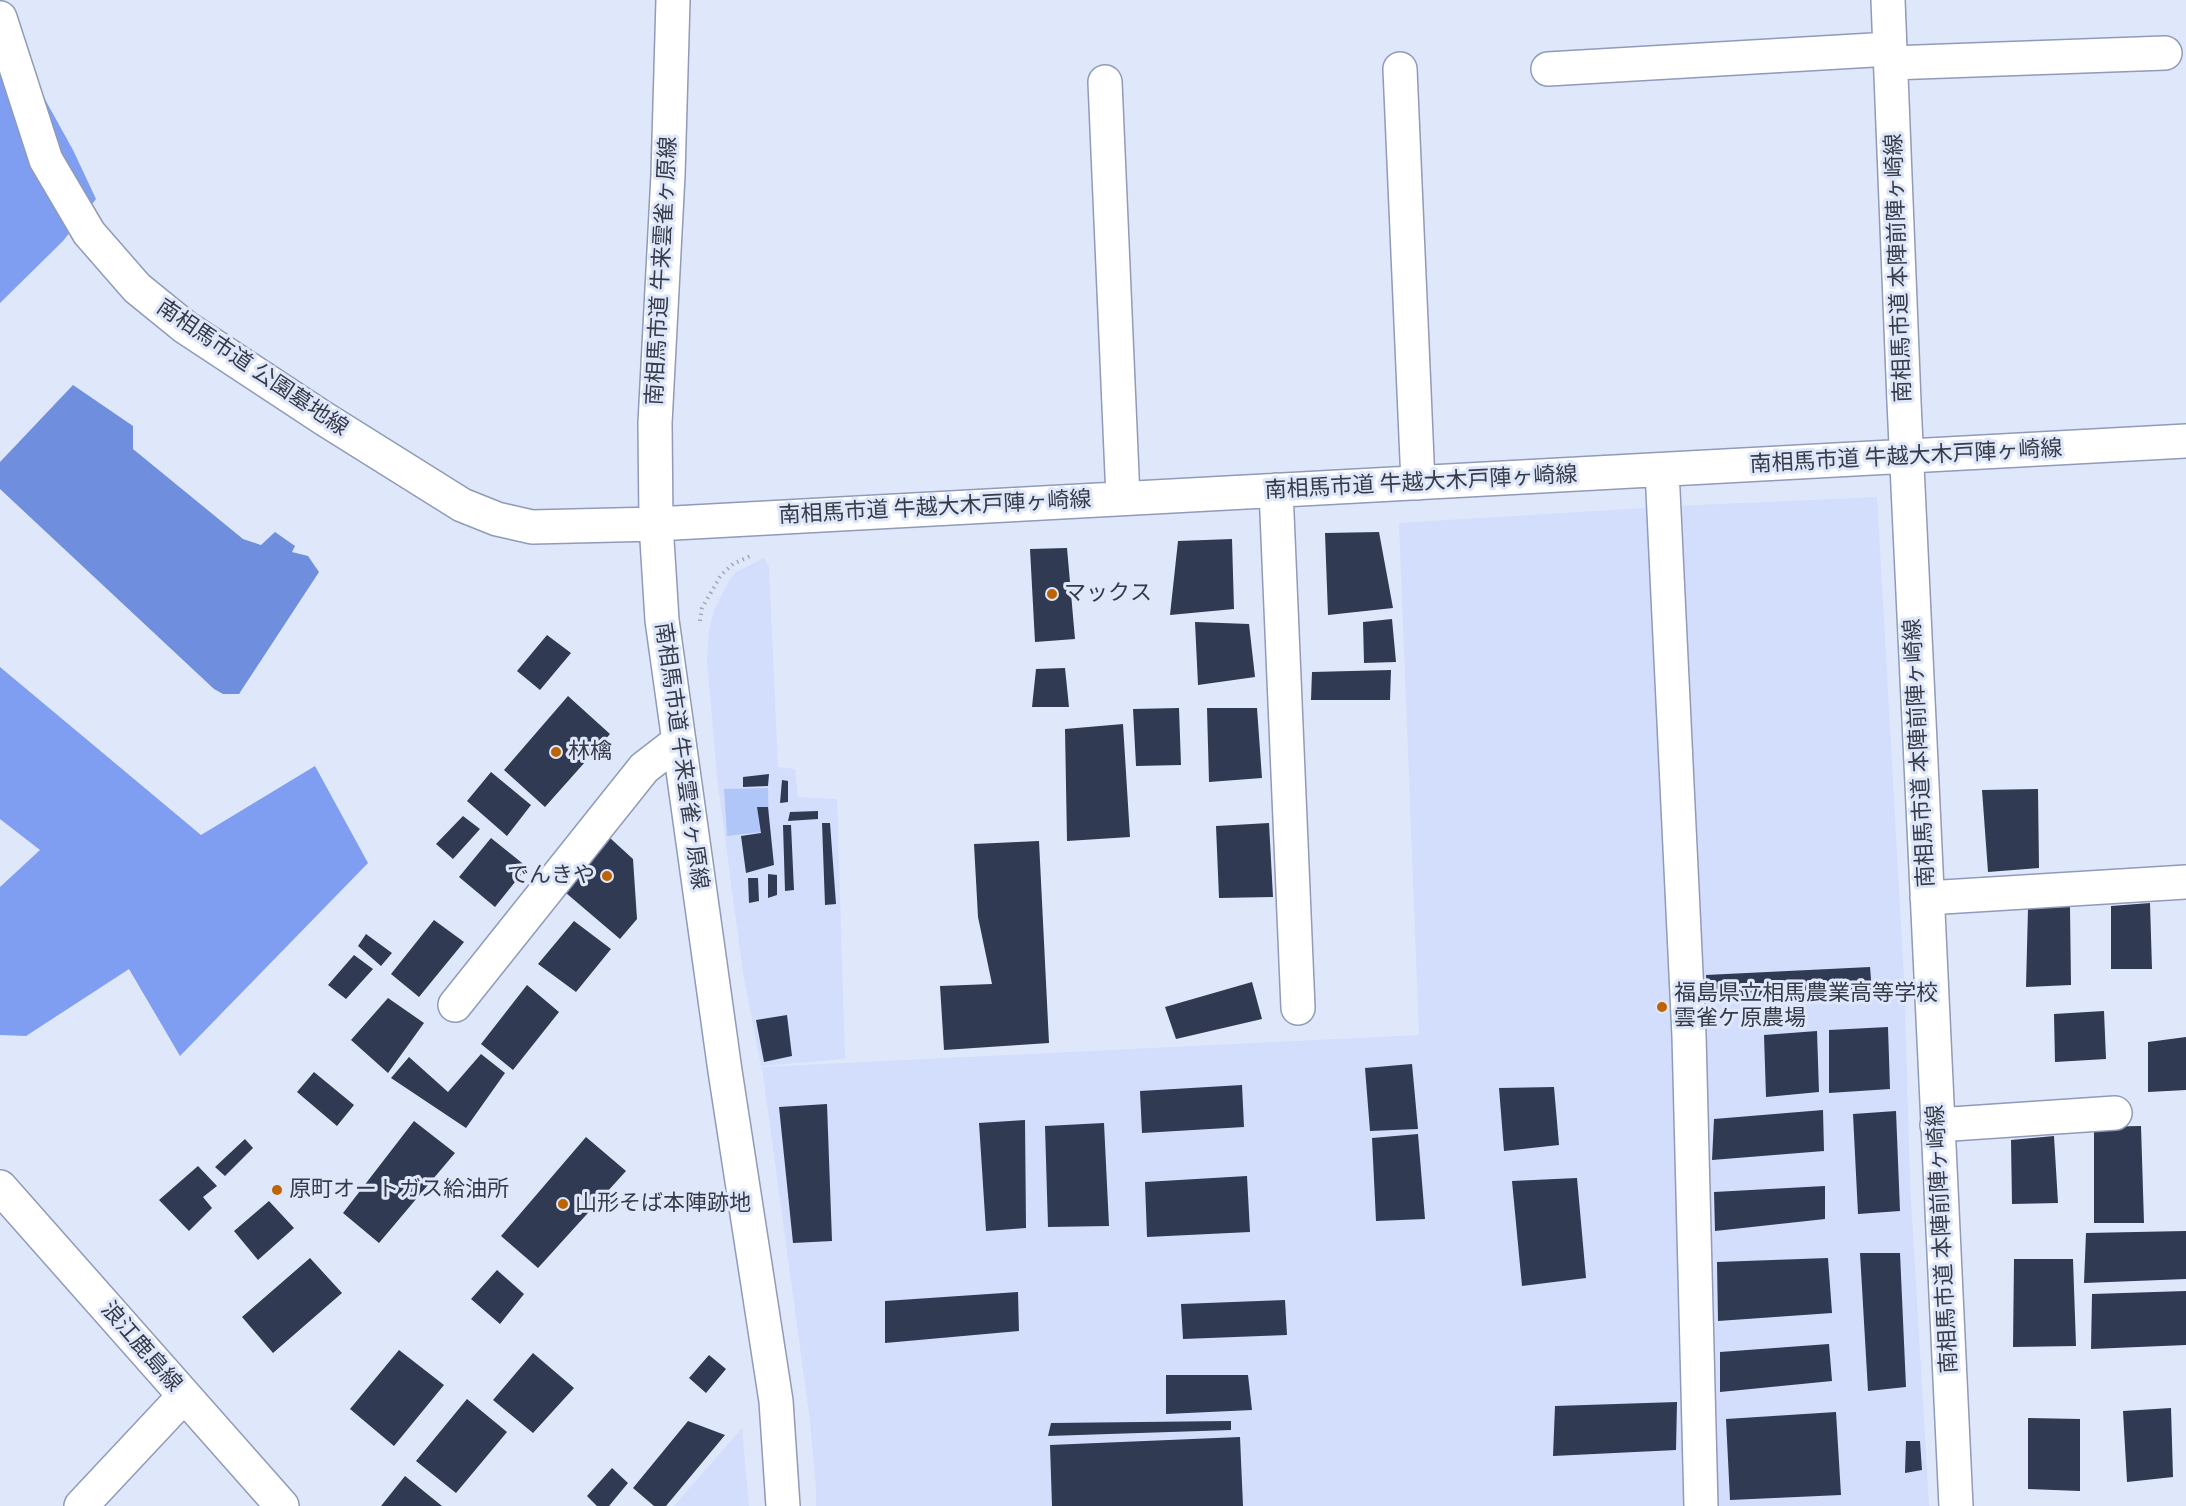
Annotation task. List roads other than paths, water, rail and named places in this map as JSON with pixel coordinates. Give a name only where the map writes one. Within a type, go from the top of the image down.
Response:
[{"type":"street","name":"南相馬市道 牛来雲雀ヶ原線","points":[[673,0],[668,175],[655,423],[656,524],[662,620],[725,1071],[776,1401],[783,1506]]},
{"type":"street","name":"南相馬市道 本陣前陣ヶ崎線","points":[[1887,0],[1941,1219],[1956,1506]]},
{"type":"street","name":"南相馬市道 公園墓地線","points":[[0,18],[46,160],[62,187],[89,232],[137,288],[185,327],[323,418],[462,505],[497,519],[532,526],[656,524]]},
{"type":"street","points":[[1548,69],[1891,56],[2165,53]]},
{"type":"street","points":[[1400,69],[1418,483]]},
{"type":"street","points":[[1105,82],[1123,498]]},
{"type":"street","name":"南相馬市道 牛越大木戸陣ヶ崎線","points":[[656,524],[1908,458],[2186,441]]},
{"type":"street","points":[[1662,470],[1689,1035],[1701,1506]]},
{"type":"street","points":[[1276,490],[1298,1008]]},
{"type":"street","points":[[455,1005],[644,768],[679,741]]},
{"type":"street","points":[[1927,898],[2186,882]]},
{"type":"street","points":[[1937,1125],[2115,1113]]},
{"type":"street","name":"浪江鹿島線","points":[[0,1187],[282,1506]]},
{"type":"street","points":[[81,1506],[184,1396]]},
{"type":"place","name":"マックス","points":[[1052,594]]},
{"type":"place","name":"林檎","points":[[556,752]]},
{"type":"place","name":"でんきや","points":[[607,876]]},
{"type":"place","name":"福島県立相馬農業高等学校 雲雀ケ原農場","points":[[1662,1007]]},
{"type":"place","name":"原町オートガス給油所","points":[[277,1190]]},
{"type":"place","name":"山形そば本陣跡地","points":[[563,1204]]}]
